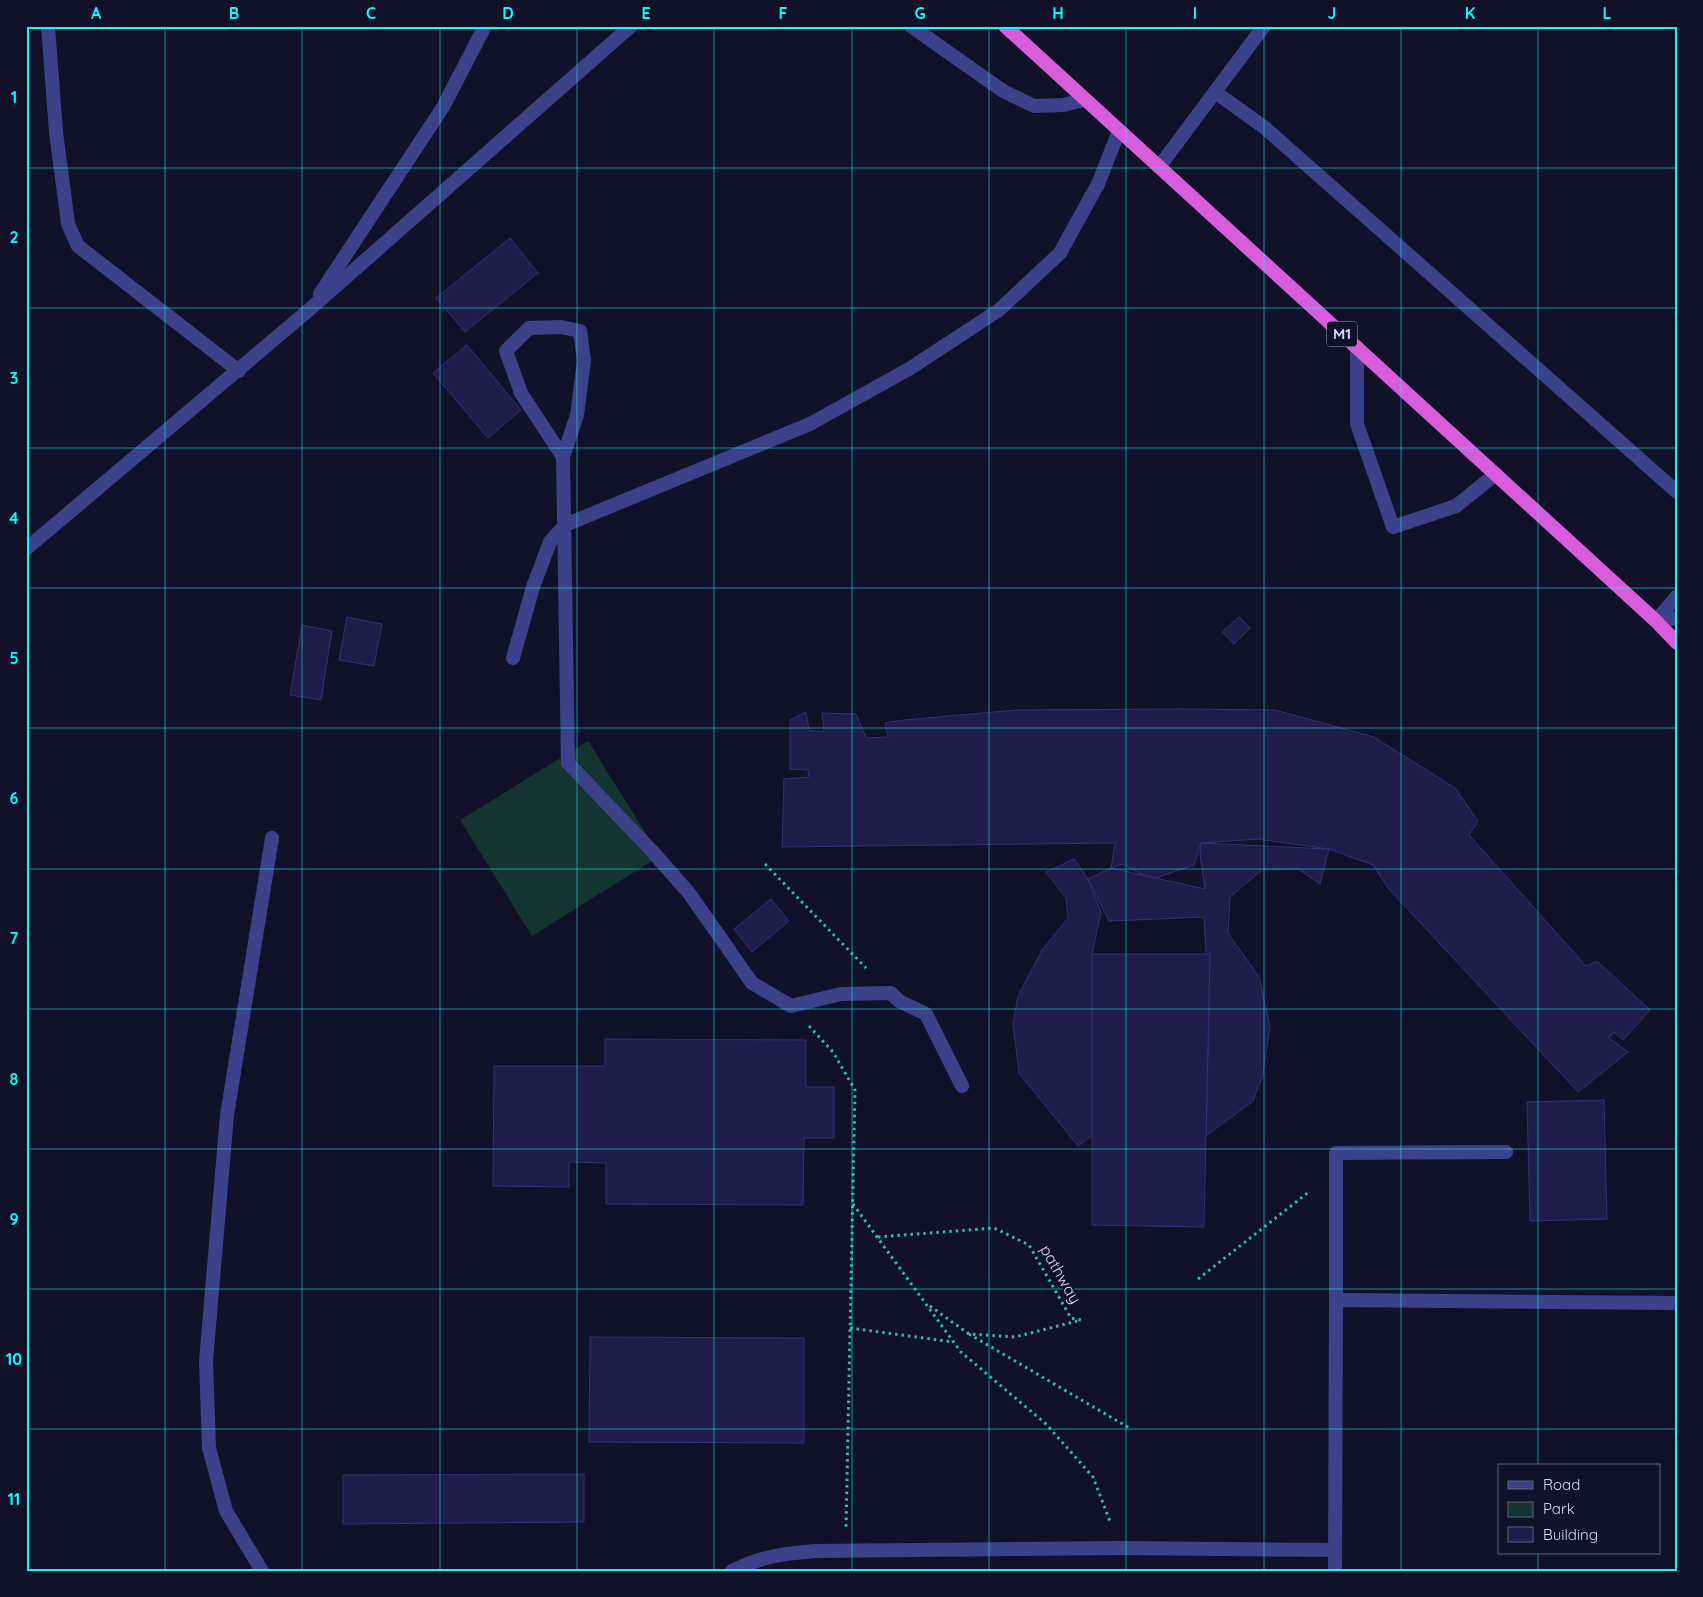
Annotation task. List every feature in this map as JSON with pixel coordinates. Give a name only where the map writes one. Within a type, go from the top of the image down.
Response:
[{"type":"highway","name":"M1","points":[[1005,26],[1496,474],[1677,643]]},
{"type":"street","points":[[48,26],[56,132],[68,224],[78,246],[239,371]]},
{"type":"street","points":[[310,309],[443,107],[485,26]]},
{"type":"street","points":[[26,549],[239,371],[631,26]]},
{"type":"street","points":[[911,26],[1003,91],[1034,106],[1063,105],[1084,100]]},
{"type":"street","points":[[1159,167],[1264,26]]},
{"type":"street","points":[[1215,92],[1264,127],[1677,492]]},
{"type":"street","points":[[513,658],[533,587],[550,542],[565,525],[810,424],[909,370],[999,310],[1060,253],[1098,184],[1119,131]]},
{"type":"street","points":[[563,457],[521,393],[506,351],[529,328],[561,327],[580,331],[584,361],[577,415],[563,457],[568,763],[652,851],[688,893],[752,983],[791,1006],[841,994],[891,993],[899,1000],[926,1014],[962,1086]]},
{"type":"street","points":[[1357,347],[1357,424],[1393,527],[1456,506],[1496,474]]},
{"type":"street","points":[[1656,622],[1677,596]]},
{"type":"street","points":[[1656,622],[1677,618]]},
{"type":"street","points":[[262,1571],[226,1511],[209,1448],[206,1361],[227,1115],[272,838]]},
{"type":"street","points":[[1335,1571],[1336,1153],[1506,1152]]},
{"type":"street","points":[[1336,1300],[1677,1303]]},
{"type":"street","points":[[732,1571],[757,1559],[781,1554],[846,1551],[1120,1548],[1335,1550]]},
{"type":"path","points":[[765,864],[891,993]]},
{"type":"path","points":[[791,1006],[832,1052],[855,1090],[846,1551]]},
{"type":"path","points":[[1198,1279],[1336,1171]]},
{"type":"path","points":[[853,1204],[961,1352],[1046,1424],[1094,1477],[1120,1548]]},
{"type":"path","name":"pathway","points":[[877,1237],[994,1228],[1029,1245],[1071,1318],[1081,1320],[1015,1337],[969,1334]]},
{"type":"path","points":[[924,1302],[969,1334],[1131,1429]]},
{"type":"path","points":[[850,1328],[953,1342]]},
{"type":"green space","points":[[588,741],[660,856],[532,936],[460,820]]},
{"type":"building","points":[[510,238],[538,273],[465,332],[436,298]]},
{"type":"building","points":[[467,345],[521,410],[488,438],[433,373]]},
{"type":"building","points":[[347,617],[382,624],[374,666],[339,660]]},
{"type":"building","points":[[1239,617],[1250,628],[1234,644],[1222,632]]},
{"type":"building","points":[[302,625],[332,631],[321,700],[290,695]]},
{"type":"building","points":[[1016,710],[1275,710],[1374,737],[1455,788],[1478,821],[1469,835],[1586,966],[1597,961],[1650,1010],[1623,1040],[1614,1032],[1609,1038],[1628,1052],[1578,1092],[1388,888],[1373,865],[1329,849],[1257,839],[1201,843],[1194,865],[1156,878],[1145,876],[1123,864],[1111,868],[1115,843],[782,847],[784,779],[809,777],[808,770],[790,769],[790,720],[806,712],[809,730],[824,732],[822,713],[856,714],[866,738],[888,737],[885,723],[904,720]]},
{"type":"building","points":[[1201,843],[1329,849],[1320,884],[1298,869],[1262,870],[1230,897],[1228,933],[1259,977],[1270,1026],[1263,1074],[1253,1101],[1206,1136],[1209,1004],[1204,917],[1109,921],[1088,879],[1111,868],[1205,889],[1200,855]]},
{"type":"building","points":[[1074,859],[1088,879],[1101,912],[1092,954],[1092,1136],[1078,1146],[1019,1073],[1013,1024],[1018,996],[1042,950],[1068,918],[1066,898],[1046,872]]},
{"type":"building","points":[[771,899],[789,921],[752,952],[734,929]]},
{"type":"building","points":[[1092,954],[1210,954],[1204,1227],[1092,1225]]},
{"type":"building","points":[[605,1039],[806,1040],[806,1087],[834,1087],[834,1138],[804,1138],[803,1205],[606,1204],[606,1163],[569,1162],[569,1187],[493,1186],[494,1066],[605,1066]]},
{"type":"building","points":[[1604,1100],[1607,1219],[1530,1221],[1527,1102]]},
{"type":"building","points":[[590,1337],[804,1338],[804,1443],[589,1442]]},
{"type":"building","points":[[584,1474],[584,1522],[343,1524],[343,1475]]}]
